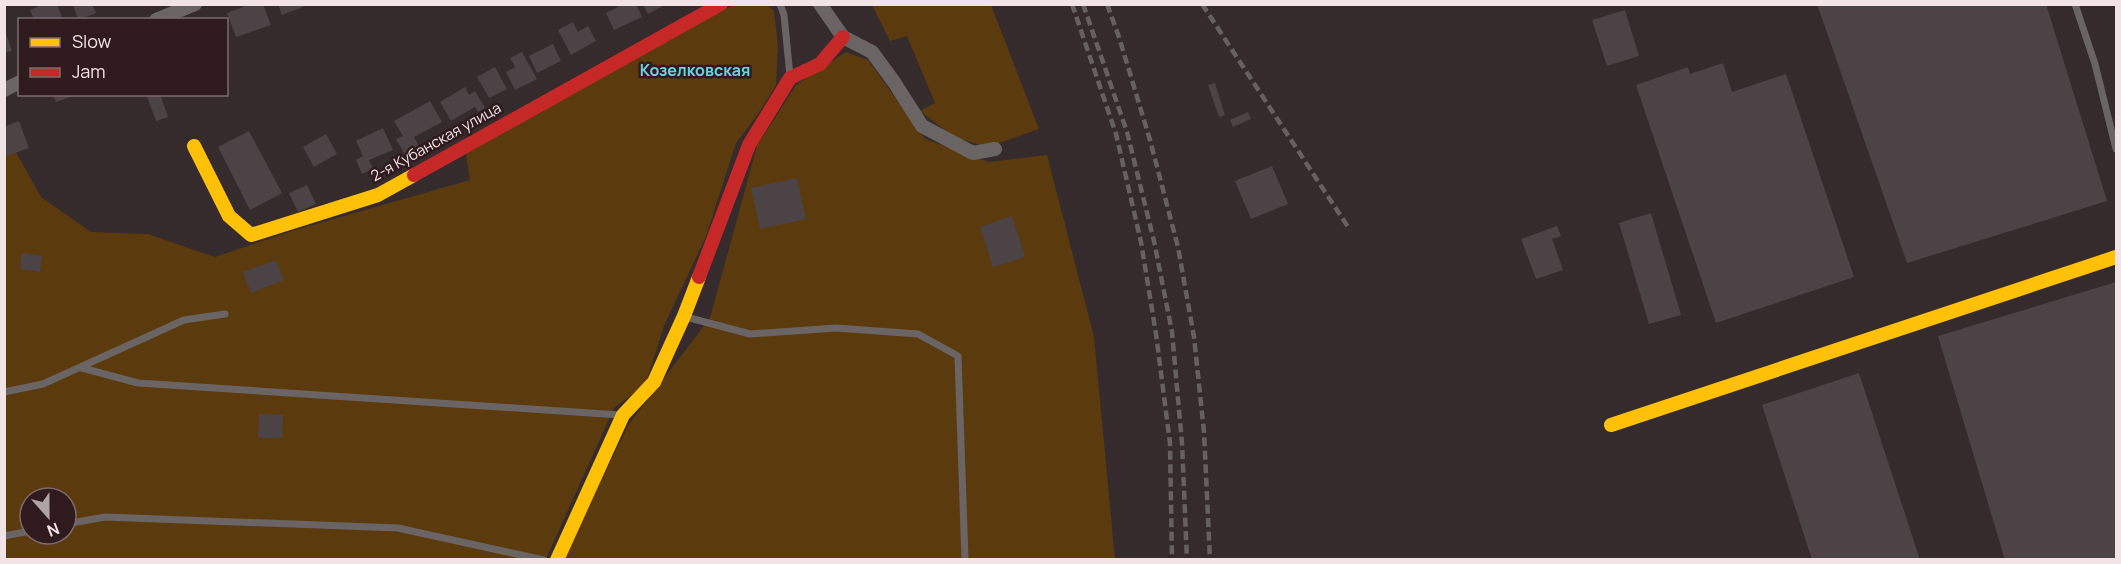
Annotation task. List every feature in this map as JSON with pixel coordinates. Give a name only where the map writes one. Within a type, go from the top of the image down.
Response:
[{"type":"street","points":[[161,18],[195,4]]},
{"type":"street","name":"2-я Кубанская улица","points":[[194,146],[229,216],[250,235],[378,195],[721,4]]},
{"type":"street","points":[[820,4],[843,37],[872,52],[922,126],[973,153],[995,149]]},
{"type":"street","points":[[557,560],[623,415],[654,382],[684,316],[749,145],[790,78],[820,64],[843,37]]},
{"type":"street","points":[[4,90],[18,83]]},
{"type":"street","points":[[1611,424],[2116,257]]},
{"type":"lane","points":[[780,4],[784,15],[790,78]]},
{"type":"lane","points":[[2075,4],[2095,64],[2116,149]]},
{"type":"lane","points":[[4,392],[44,384],[184,320],[225,314]]},
{"type":"lane","points":[[684,316],[750,334],[836,328],[918,333],[958,356],[965,560]]},
{"type":"lane","points":[[82,368],[138,383],[623,415]]},
{"type":"lane","points":[[78,522],[105,517],[398,528],[544,560]]},
{"type":"shaded area","points":[[733,5],[767,5],[774,11],[778,47],[776,85],[736,143],[706,236],[664,326],[645,385],[614,408],[546,559],[5,559],[4,131],[41,197],[91,232],[148,234],[215,257],[295,230],[470,180],[466,154]]},
{"type":"shaded area","points":[[872,5],[991,5],[1039,129],[987,147],[954,137],[920,111],[935,103],[907,36],[890,41]]},
{"type":"shaded area","points":[[846,52],[868,60],[925,139],[988,162],[1047,155],[1094,337],[1115,559],[562,560],[629,424],[710,318],[757,146],[796,85]]},
{"type":"building","points":[[43,4],[57,4],[62,18],[33,18],[30,10]]},
{"type":"building","points":[[73,4],[92,4],[96,13],[77,18]]},
{"type":"building","points":[[251,4],[263,4],[271,25],[236,37],[227,13]]},
{"type":"building","points":[[278,4],[308,4],[308,5],[282,15]]},
{"type":"building","points":[[617,4],[636,4],[642,17],[614,30],[606,13],[618,7]]},
{"type":"building","points":[[643,4],[666,4],[648,14]]},
{"type":"building","points":[[1817,4],[2046,4],[2107,201],[1907,263]]},
{"type":"building","points":[[1625,10],[1639,56],[1607,66],[1592,20]]},
{"type":"building","points":[[573,22],[578,32],[588,26],[596,41],[571,55],[558,30]]},
{"type":"building","points":[[4,28],[12,51],[4,53]]},
{"type":"building","points":[[553,44],[561,61],[537,73],[529,56]]},
{"type":"building","points":[[522,52],[537,79],[515,90],[506,72],[515,67],[510,58]]},
{"type":"building","points":[[1723,63],[1732,92],[1786,74],[1854,277],[1716,323],[1636,85],[1688,67],[1690,74]]},
{"type":"building","points":[[495,67],[507,89],[489,98],[477,77]]},
{"type":"building","points":[[1215,83],[1225,115],[1219,117],[1208,85]]},
{"type":"building","points":[[465,87],[469,95],[475,91],[485,108],[478,112],[475,107],[451,121],[440,102]]},
{"type":"building","points":[[54,96],[73,96],[56,102]]},
{"type":"building","points":[[147,96],[161,96],[168,117],[156,121]]},
{"type":"building","points":[[430,101],[442,122],[414,137],[424,155],[410,164],[396,139],[403,136],[394,121]]},
{"type":"building","points":[[1248,112],[1251,119],[1233,127],[1230,120]]},
{"type":"building","points":[[19,121],[29,148],[4,157],[4,127]]},
{"type":"building","points":[[383,128],[393,150],[369,160],[373,169],[362,174],[356,160],[363,156],[356,141]]},
{"type":"building","points":[[249,131],[282,193],[250,210],[218,147]]},
{"type":"building","points":[[326,134],[337,154],[314,167],[303,147]]},
{"type":"building","points":[[1272,166],[1288,204],[1251,219],[1235,181]]},
{"type":"building","points":[[797,178],[806,219],[760,229],[751,188]]},
{"type":"building","points":[[307,185],[316,204],[298,212],[289,193]]},
{"type":"building","points":[[1651,213],[1681,315],[1649,324],[1619,223]]},
{"type":"building","points":[[1012,216],[1025,257],[993,267],[980,227]]},
{"type":"building","points":[[1557,226],[1561,236],[1552,239],[1563,270],[1536,279],[1521,239]]},
{"type":"building","points":[[22,253],[42,256],[40,272],[20,269]]},
{"type":"building","points":[[276,260],[284,280],[251,293],[243,272]]},
{"type":"building","points":[[2116,282],[2116,560],[2005,560],[1938,336]]},
{"type":"building","points":[[1859,373],[1920,560],[1812,560],[1762,405]]},
{"type":"building","points":[[259,414],[283,415],[282,438],[258,438]]},
{"type":"railway","points":[[1072,4],[1116,134],[1141,242],[1170,443],[1172,560]]},
{"type":"railway","points":[[1083,4],[1127,132],[1154,241],[1172,332],[1182,443],[1187,560]]},
{"type":"railway","points":[[1107,4],[1150,140],[1178,247],[1194,337],[1204,432],[1210,560]]},
{"type":"railway","points":[[1202,4],[1350,230]]},
{"type":"traffic: slow","points":[[194,146],[229,216],[251,235],[378,195],[414,175]]},
{"type":"traffic: slow","points":[[1611,425],[2116,257]]},
{"type":"traffic: slow","points":[[557,560],[623,415],[654,382],[699,277]]},
{"type":"traffic: jam","points":[[414,175],[721,4]]},
{"type":"traffic: jam","points":[[699,277],[749,145],[790,78],[820,64],[843,37]]},
{"type":"district","name":"Козелковская","points":[[695,70]]}]
